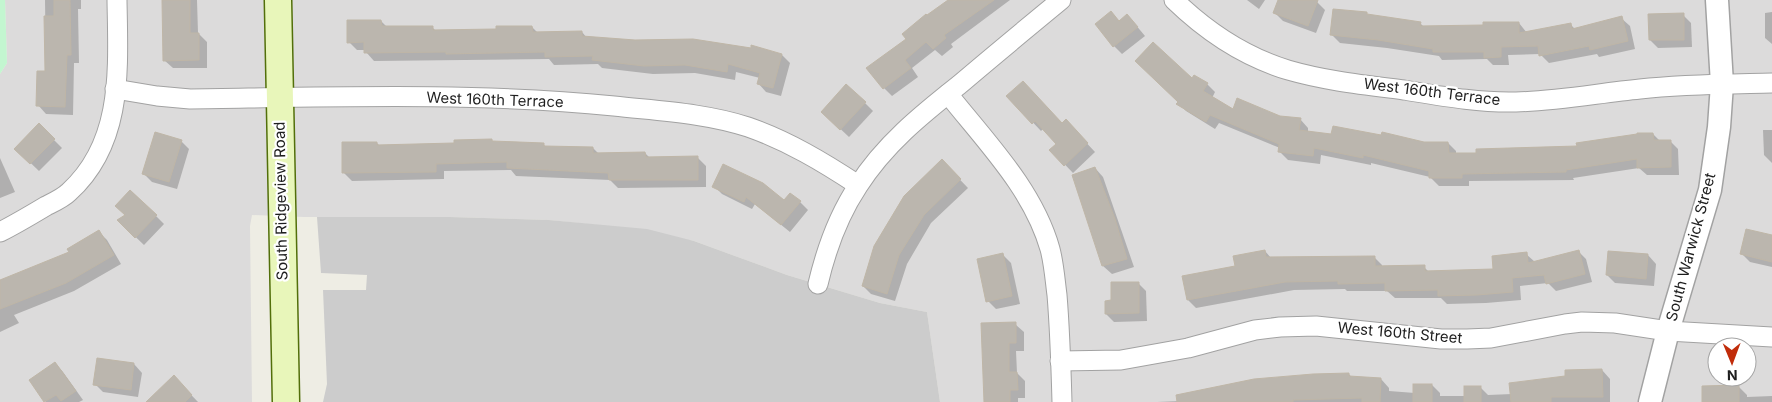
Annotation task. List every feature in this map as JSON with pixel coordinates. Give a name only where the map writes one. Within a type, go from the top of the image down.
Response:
[{"type":"main road","name":"South Ridgeview Road","points":[[278,0],[286,402]]},
{"type":"street","points":[[0,232],[68,193],[96,160],[111,124],[118,75],[117,0]]},
{"type":"street","points":[[818,284],[835,229],[858,185],[884,152],[907,128],[1061,0]]},
{"type":"street","name":"West 160th Terrace","points":[[1174,0],[1207,29],[1244,52],[1289,70],[1330,80],[1462,99],[1514,102],[1543,101],[1641,88],[1772,83]]},
{"type":"street","name":"South Warwick Street","points":[[1650,402],[1668,331],[1710,190],[1719,127],[1722,84],[1717,0]]},
{"type":"street","name":"West 160th Terrace","points":[[115,89],[190,99],[473,97],[574,102],[682,113],[715,118],[779,139],[809,154],[858,185]]},
{"type":"street","points":[[948,94],[1014,176],[1027,196],[1050,250],[1059,322],[1062,402]]},
{"type":"street","name":"West 160th Street","points":[[1060,360],[1121,360],[1148,356],[1188,348],[1230,336],[1280,327],[1316,326],[1441,339],[1467,339],[1490,338],[1582,322],[1615,323],[1668,331],[1772,337]]},
{"type":"shaded area","points":[[5,0],[1772,0],[1772,402],[940,402],[927,312],[880,303],[787,275],[694,241],[597,225],[549,220],[252,215],[250,226],[252,402],[0,402],[0,74],[7,63]]},
{"type":"shaded area","points":[[317,217],[450,217],[549,220],[647,229],[694,241],[787,275],[880,303],[927,312],[940,402],[323,402],[327,384],[323,290],[366,290],[367,275],[321,273]]},
{"type":"green space","points":[[0,0],[5,0],[7,63],[0,74]]},
{"type":"building","points":[[54,0],[70,0],[71,55],[67,55],[65,107],[36,106],[37,71],[45,71],[44,16],[54,16]]},
{"type":"building","points":[[162,0],[190,0],[190,33],[199,33],[199,60],[163,61]]},
{"type":"building","points":[[948,0],[994,0],[944,35],[946,38],[933,49],[926,42],[905,60],[911,68],[883,89],[866,68],[906,39],[902,34],[926,14]]},
{"type":"building","points":[[1278,0],[1318,0],[1308,26],[1273,13]]},
{"type":"building","points":[[1333,9],[1367,12],[1367,14],[1421,22],[1420,26],[1483,25],[1483,22],[1519,22],[1519,33],[1571,23],[1572,29],[1622,16],[1628,41],[1590,50],[1589,46],[1539,56],[1538,46],[1501,47],[1501,57],[1484,58],[1484,52],[1433,52],[1433,49],[1378,40],[1330,35]]},
{"type":"building","points":[[1111,11],[1119,21],[1127,14],[1138,27],[1113,47],[1095,24]]},
{"type":"building","points":[[1684,13],[1684,40],[1649,40],[1648,14]]},
{"type":"building","points":[[347,20],[381,20],[382,26],[433,26],[433,30],[496,29],[496,26],[532,26],[533,32],[582,31],[582,36],[635,40],[693,39],[751,48],[751,45],[782,54],[773,88],[757,84],[760,73],[728,64],[727,72],[685,65],[644,66],[592,60],[593,56],[545,57],[545,52],[364,53],[364,42],[347,43]]},
{"type":"building","points":[[1153,42],[1192,78],[1194,75],[1208,83],[1203,91],[1233,109],[1237,98],[1280,116],[1301,118],[1299,130],[1331,134],[1333,126],[1381,135],[1382,132],[1424,142],[1448,142],[1449,153],[1476,153],[1476,149],[1577,146],[1576,143],[1637,133],[1653,133],[1654,140],[1671,140],[1671,167],[1637,168],[1637,159],[1566,170],[1566,172],[1462,174],[1462,178],[1429,178],[1429,171],[1363,155],[1363,158],[1314,148],[1313,156],[1278,152],[1279,144],[1210,115],[1206,122],[1176,104],[1178,102],[1135,61]]},
{"type":"building","points":[[1023,81],[1062,123],[1066,119],[1088,143],[1064,166],[1049,150],[1056,144],[1035,121],[1032,124],[1006,96]]},
{"type":"building","points":[[846,84],[866,102],[840,130],[821,112]]},
{"type":"building","points":[[39,123],[55,139],[30,164],[14,149]]},
{"type":"building","points":[[155,132],[182,140],[169,182],[142,174]]},
{"type":"building","points":[[492,139],[492,141],[544,143],[544,146],[593,147],[593,153],[645,152],[646,157],[698,156],[698,180],[609,180],[608,173],[507,168],[507,162],[436,164],[436,172],[342,173],[342,142],[377,142],[377,145],[454,143],[454,140]]},
{"type":"building","points":[[942,159],[961,179],[924,215],[899,255],[887,294],[862,286],[874,246],[904,196]]},
{"type":"building","points":[[723,164],[763,183],[784,200],[790,193],[801,201],[781,225],[746,197],[744,202],[712,187]]},
{"type":"building","points":[[1095,167],[1115,219],[1127,259],[1102,266],[1072,175]]},
{"type":"building","points":[[130,190],[157,215],[135,238],[117,220],[125,215],[115,206]]},
{"type":"building","points":[[1746,229],[1772,235],[1772,262],[1740,254]]},
{"type":"building","points":[[99,230],[114,255],[66,283],[0,309],[0,280],[69,252],[67,249]]},
{"type":"building","points":[[1265,250],[1266,257],[1375,256],[1375,266],[1425,265],[1425,271],[1493,269],[1492,256],[1527,252],[1528,263],[1579,250],[1585,274],[1546,284],[1544,275],[1512,278],[1513,292],[1477,295],[1438,296],[1438,290],[1385,291],[1385,283],[1338,284],[1338,281],[1285,282],[1187,300],[1182,276],[1235,266],[1233,256]]},
{"type":"building","points":[[1608,251],[1648,254],[1646,279],[1606,275]]},
{"type":"building","points":[[1003,253],[1012,296],[986,302],[977,259]]},
{"type":"building","points":[[1111,282],[1139,282],[1139,313],[1105,314],[1105,301],[1111,300]]},
{"type":"building","points":[[1016,322],[1016,343],[1009,343],[1009,372],[1017,372],[1018,390],[1010,390],[1010,402],[984,402],[981,323]]},
{"type":"building","points":[[97,358],[134,363],[131,390],[93,385]]},
{"type":"building","points":[[55,362],[76,391],[61,401],[56,395],[44,402],[29,380]]},
{"type":"building","points":[[1602,369],[1603,397],[1551,397],[1551,402],[1511,402],[1509,383],[1565,376],[1565,370]]},
{"type":"building","points":[[1349,373],[1349,376],[1381,378],[1380,402],[1362,402],[1362,398],[1293,400],[1293,402],[1177,402],[1176,395],[1254,379]]},
{"type":"building","points":[[174,375],[192,395],[185,402],[146,402]]},
{"type":"building","points":[[1413,384],[1432,384],[1432,402],[1413,402]]},
{"type":"building","points":[[1464,386],[1481,386],[1481,402],[1464,402]]},
{"type":"building","points":[[1702,386],[1739,387],[1739,402],[1702,402]]}]
